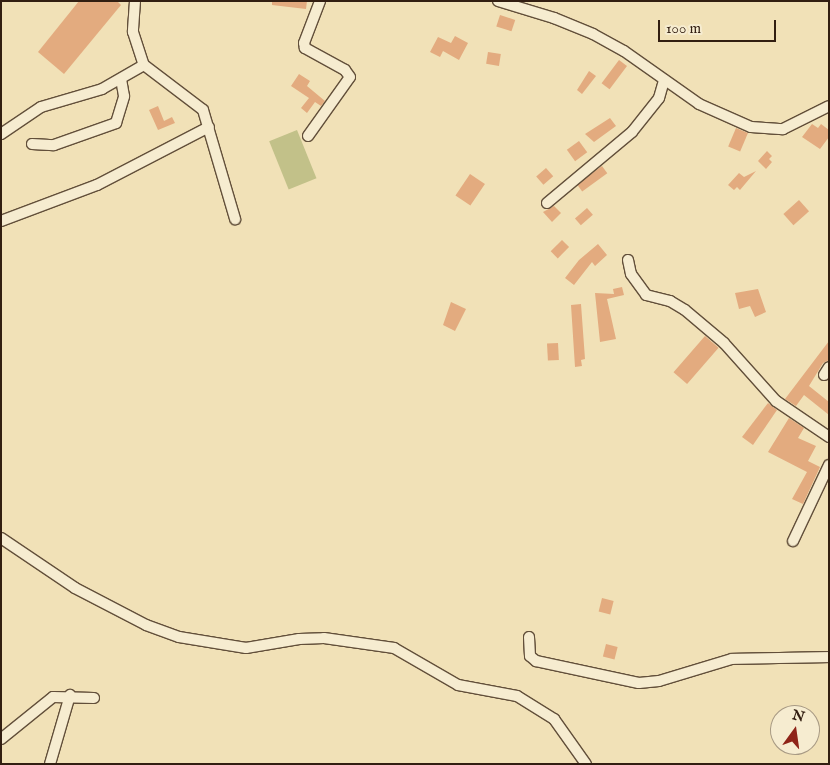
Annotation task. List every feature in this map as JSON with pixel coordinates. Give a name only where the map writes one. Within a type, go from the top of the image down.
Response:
[{"type":"street","points":[[135,1],[134,32],[144,65],[194,100],[203,110],[235,219]]},
{"type":"street","points":[[308,136],[350,77],[345,70],[305,48],[304,43],[320,1]]},
{"type":"street","points":[[498,1],[510,2],[594,34],[624,51],[715,114],[765,130],[794,125],[829,106]]},
{"type":"street","points":[[1,134],[41,107],[80,97],[120,79],[144,65]]},
{"type":"street","points":[[32,144],[54,145],[116,123],[124,96],[120,79]]},
{"type":"street","points":[[547,203],[632,132],[659,98],[664,80]]},
{"type":"street","points":[[1,221],[97,185],[209,127]]},
{"type":"street","points":[[628,260],[634,280],[646,296],[670,301],[685,310],[724,343],[776,401],[829,437]]},
{"type":"street","points":[[793,541],[829,465]]},
{"type":"street","points":[[1,538],[74,588],[146,625],[179,637],[246,648],[299,639],[324,638],[406,653],[446,680],[475,690],[517,696],[535,705],[554,719],[586,764]]},
{"type":"street","points":[[529,636],[530,656],[536,661],[639,683],[659,681],[732,659],[829,657]]},
{"type":"street","points":[[50,764],[70,695]]},
{"type":"street","points":[[1,739],[53,697],[70,695],[94,698]]},
{"type":"shaded area","points":[[297,130],[316,178],[289,189],[269,141]]},
{"type":"building","points":[[79,1],[117,1],[121,5],[64,74],[38,52]]},
{"type":"building","points":[[272,1],[307,1],[306,9],[272,5]]},
{"type":"building","points":[[500,15],[515,20],[512,31],[496,26]]},
{"type":"building","points":[[455,36],[468,43],[459,60],[443,51],[440,57],[430,52],[438,37],[451,43]]},
{"type":"building","points":[[488,52],[501,54],[499,66],[486,64]]},
{"type":"building","points":[[619,60],[627,66],[610,89],[602,83]]},
{"type":"building","points":[[589,71],[596,76],[582,94],[577,90]]},
{"type":"building","points":[[299,74],[310,81],[307,86],[325,101],[321,106],[315,102],[307,113],[301,108],[309,98],[291,86]]},
{"type":"building","points":[[158,106],[164,121],[172,117],[175,123],[158,130],[149,110]]},
{"type":"building","points":[[610,118],[616,126],[594,142],[585,134]]},
{"type":"building","points":[[812,124],[818,128],[821,124],[829,130],[829,137],[820,149],[802,137]]},
{"type":"building","points":[[736,128],[748,133],[740,151],[728,146]]},
{"type":"building","points":[[579,141],[587,152],[575,161],[567,150]]},
{"type":"building","points":[[767,151],[772,156],[769,159],[772,162],[766,169],[758,161]]},
{"type":"building","points":[[602,166],[607,173],[582,192],[577,184]]},
{"type":"building","points":[[546,168],[553,176],[543,185],[536,177]]},
{"type":"building","points":[[756,171],[740,190],[737,187],[734,190],[728,185],[739,173],[744,177]]},
{"type":"building","points":[[470,174],[485,184],[470,206],[455,196]]},
{"type":"building","points":[[799,200],[809,211],[793,225],[783,214]]},
{"type":"building","points":[[554,206],[561,213],[552,222],[543,212]]},
{"type":"building","points":[[587,208],[593,215],[581,225],[575,218]]},
{"type":"building","points":[[562,240],[569,247],[558,258],[551,251]]},
{"type":"building","points":[[598,244],[607,255],[595,266],[592,262],[574,285],[565,278],[579,260]]},
{"type":"building","points":[[622,287],[624,295],[607,299],[616,339],[600,342],[595,293],[614,294],[613,289]]},
{"type":"building","points":[[758,289],[766,312],[755,317],[750,306],[739,309],[735,293]]},
{"type":"building","points":[[451,302],[466,309],[455,331],[443,325]]},
{"type":"building","points":[[581,304],[585,359],[581,360],[582,366],[575,367],[571,305]]},
{"type":"building","points":[[705,336],[719,348],[687,384],[674,372]]},
{"type":"building","points":[[829,341],[829,360],[823,363],[809,386],[829,402],[829,415],[804,395],[796,406],[785,399]]},
{"type":"building","points":[[558,343],[559,360],[548,361],[547,344]]},
{"type":"building","points":[[768,403],[777,410],[753,445],[742,437]]},
{"type":"building","points":[[789,418],[804,428],[798,438],[816,446],[808,461],[820,467],[803,504],[792,499],[807,472],[768,452]]},
{"type":"building","points":[[602,598],[614,601],[610,614],[599,612]]},
{"type":"building","points":[[606,644],[618,647],[614,660],[603,657]]}]
